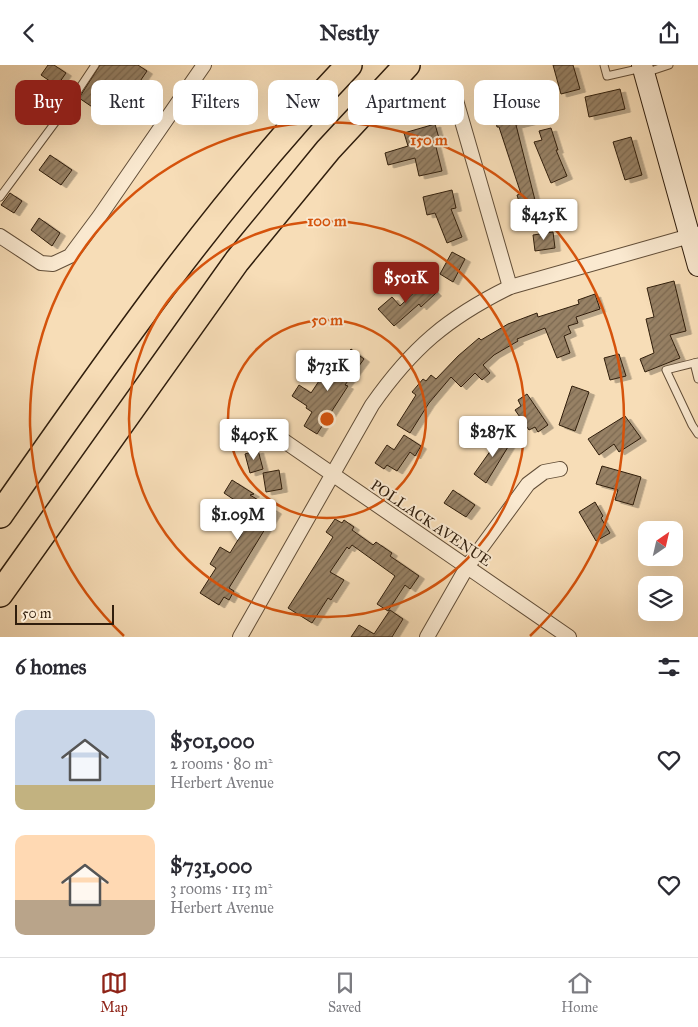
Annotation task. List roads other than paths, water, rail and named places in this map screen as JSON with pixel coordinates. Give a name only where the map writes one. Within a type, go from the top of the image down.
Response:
[{"type":"highway","points":[[0,515],[75,408],[205,231],[264,159],[349,65]]},
{"type":"highway","points":[[0,594],[237,261],[328,150],[407,65]]},
{"type":"street","points":[[0,236],[41,263],[54,264],[70,256],[204,65]]},
{"type":"street","points":[[643,69],[694,234],[698,266]]},
{"type":"street","points":[[463,125],[510,287]]},
{"type":"street","points":[[240,637],[372,405],[392,377],[422,345],[450,321],[510,287],[694,234]]},
{"type":"street","name":"POLLACK AVENUE","points":[[274,435],[570,637]]},
{"type":"street","points":[[427,637],[467,567],[528,484],[544,473],[560,469]]},
{"type":"lane","points":[[0,197],[96,65]]},
{"type":"lane","points":[[604,65],[607,76],[669,65]]},
{"type":"lane","points":[[698,379],[696,362],[666,370],[698,434]]}]
